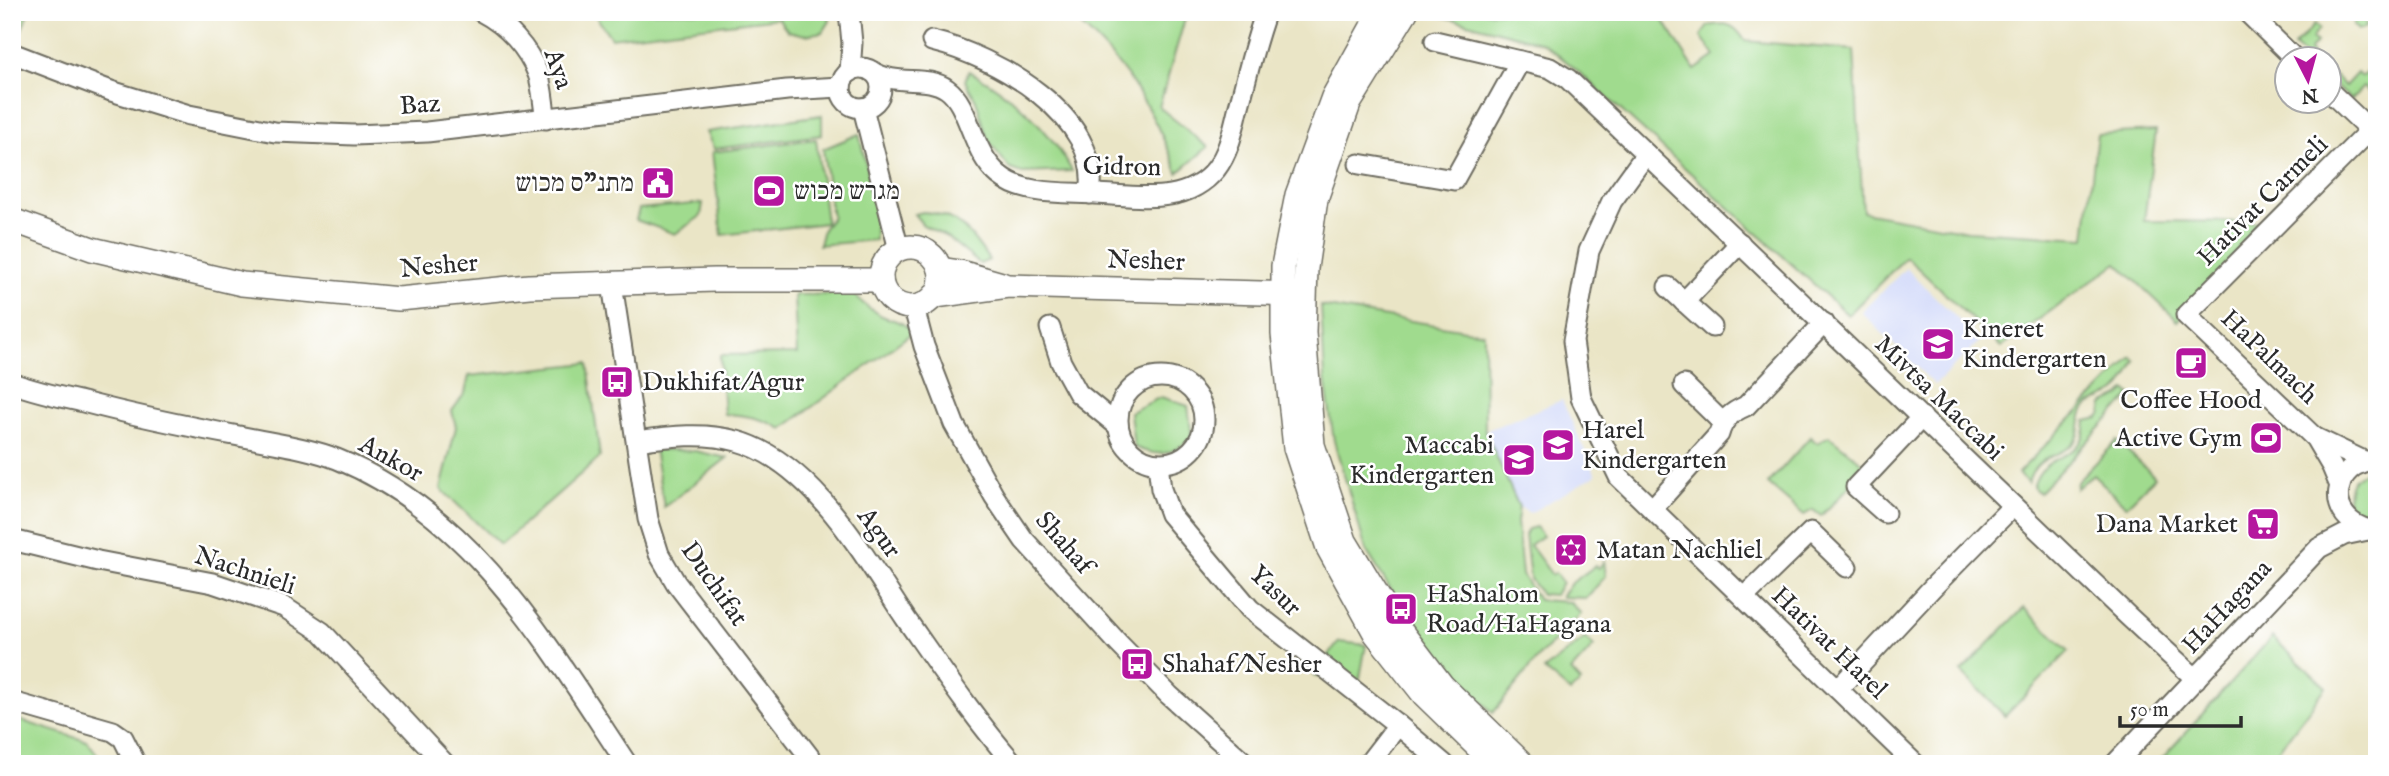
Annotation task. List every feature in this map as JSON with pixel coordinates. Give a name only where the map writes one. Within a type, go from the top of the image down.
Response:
[{"type":"street","name":"Aya","points":[[482,12],[496,19],[523,46],[539,76],[546,119]]},
{"type":"street","points":[[849,12],[858,75],[843,96],[848,104],[870,104],[892,89],[910,82]]},
{"type":"street","name":"Gidron","points":[[858,75],[934,83],[950,91],[959,102],[980,152],[992,169],[1005,180],[1033,190],[1149,197],[1172,195],[1193,188],[1210,176],[1227,148],[1266,12]]},
{"type":"street","points":[[1380,12],[1333,97],[1297,195],[1283,266],[1304,333],[1313,445],[1345,541],[1394,622],[1442,685],[1523,764]]},
{"type":"street","points":[[1406,12],[1349,104],[1317,199],[1306,268],[1293,294],[1283,334],[1295,448],[1328,548],[1375,633],[1424,695],[1495,764]]},
{"type":"street","points":[[2247,12],[2282,46]]},
{"type":"street","points":[[932,41],[986,60],[1034,89],[1052,106],[1073,130],[1084,149],[1091,170],[1090,194]]},
{"type":"street","points":[[1435,41],[1550,68],[1568,79],[1646,154]]},
{"type":"street","name":"Baz","points":[[12,53],[111,91],[189,115],[275,132],[354,135],[427,132],[546,119],[787,90],[858,75]]},
{"type":"street","points":[[1359,164],[1454,180],[1520,61]]},
{"type":"street","points":[[858,75],[877,77],[881,85],[870,104],[899,250]]},
{"type":"street","points":[[2344,104],[2373,127]]},
{"type":"street","name":"Hativat Carmeli","points":[[2186,315],[2373,127]]},
{"type":"street","name":"Mivtsa Maccabi","points":[[1646,154],[2196,679]]},
{"type":"street","name":"Hativat Harel","points":[[1646,154],[1612,201],[1589,251],[1573,341],[1581,398],[1619,477],[1916,764]]},
{"type":"street","name":"Nesher","points":[[12,220],[92,249],[242,284],[399,299],[529,286],[715,280],[881,280]]},
{"type":"street","points":[[1684,302],[1740,243]]},
{"type":"street","points":[[913,247],[926,251],[937,261],[940,269],[941,284],[935,296],[924,305],[914,308],[900,306],[883,290],[881,280],[885,262],[899,250],[913,247]]},
{"type":"street","name":"Nesher","points":[[940,269],[1009,286]]},
{"type":"street","name":"Duchifat","points":[[612,284],[648,519],[659,554],[676,583],[815,764]]},
{"type":"street","name":"Nesher","points":[[935,296],[1009,286],[1293,294]]},
{"type":"street","points":[[1668,287],[1712,327]]},
{"type":"street","name":"Shahaf","points":[[914,308],[924,346],[954,424],[994,496],[1024,540],[1169,695],[1246,764]]},
{"type":"street","name":"HaPalmach","points":[[2186,315],[2315,438],[2332,467],[2350,522],[2373,530]]},
{"type":"street","points":[[1652,509],[1719,434],[1722,422],[1746,406],[1824,323]]},
{"type":"street","points":[[1050,328],[1061,362],[1078,393],[1117,425]]},
{"type":"street","points":[[1156,376],[1175,379],[1189,386],[1200,401],[1205,420],[1195,448],[1180,459],[1158,464],[1129,450],[1121,439],[1117,425],[1119,405],[1127,392],[1141,381],[1156,376]]},
{"type":"street","name":"Ankor","points":[[12,383],[143,418],[275,443],[335,458],[395,488],[429,512],[491,571],[546,642],[627,764]]},
{"type":"street","points":[[1684,385],[1722,422]]},
{"type":"street","points":[[1885,513],[1856,487],[1922,417]]},
{"type":"street","name":"Agur","points":[[637,441],[706,434],[739,441],[764,452],[799,475],[853,539],[974,717],[1014,764]]},
{"type":"street","name":"HaPalmach","points":[[2315,438],[2370,461]]},
{"type":"street","name":"HaHagana","points":[[2319,548],[2346,473],[2370,461]]},
{"type":"street","name":"Yasur","points":[[1158,464],[1161,489],[1170,514],[1250,609],[1444,764]]},
{"type":"street","points":[[1838,689],[2013,506]]},
{"type":"street","name":"HaHagana","points":[[2115,764],[2319,548],[2344,535],[2373,530]]},
{"type":"street","points":[[1744,597],[1811,532],[1847,567]]},
{"type":"street","name":"Nachnieli","points":[[12,540],[98,561],[213,583],[284,607],[322,632],[445,764]]},
{"type":"street","points":[[12,702],[113,731],[123,738],[136,764]]},
{"type":"street","points":[[1368,764],[1398,726]]},
{"type":"shaded area","points":[[1906,268],[1980,341],[1935,385],[1861,312]]},
{"type":"shaded area","points":[[1562,400],[1596,475],[1530,513],[1519,507],[1510,491],[1485,431]]},
{"type":"green space","points":[[12,12],[29,12],[18,38],[12,36]]},
{"type":"green space","points":[[593,12],[829,12],[830,21],[823,32],[805,35],[788,31],[778,18],[611,38]]},
{"type":"green space","points":[[1065,12],[1187,12],[1159,107],[1208,147],[1178,173],[1157,125],[1133,84],[1103,47]]},
{"type":"green space","points":[[1426,12],[1658,12],[1695,70],[1715,56],[1701,36],[1708,26],[1715,25],[1734,28],[1745,41],[1854,50],[1863,212],[1968,231],[2085,238],[2097,134],[2156,131],[2144,221],[2267,222],[2178,321],[2117,263],[2001,347],[1906,257],[1848,315],[1572,66],[1543,43]]},
{"type":"green space","points":[[2354,12],[2370,13],[2363,20],[2367,25],[2363,29],[2358,30],[2353,25]]},
{"type":"green space","points":[[2315,24],[2319,29],[2311,39],[2316,43],[2313,46],[2294,46]]},
{"type":"green space","points":[[969,71],[1000,90],[1028,113],[1052,140],[1072,171],[1022,173],[1010,169],[988,140],[976,100],[965,81]]},
{"type":"green space","points":[[2368,71],[2377,79],[2377,98],[2363,87],[2351,100],[2344,93],[2344,85],[2357,73],[2361,77]]},
{"type":"green space","points":[[822,115],[822,135],[714,149],[706,132]]},
{"type":"green space","points":[[859,134],[875,203],[875,240],[819,245],[823,229],[832,218],[823,149]]},
{"type":"green space","name":"מגרש מכוש","points":[[816,139],[826,223],[722,235],[712,152]]},
{"type":"green space","points":[[703,203],[701,216],[675,234],[636,220],[639,209]]},
{"type":"green space","points":[[923,212],[955,221],[976,241],[989,260],[980,264],[947,237],[923,225],[914,214]]},
{"type":"green space","points":[[853,294],[874,312],[903,324],[912,333],[782,429],[754,418],[724,414],[720,355],[797,354],[794,295]]},
{"type":"green space","points":[[1321,306],[1484,333],[1485,431],[1519,507],[1517,522],[1522,575],[1538,600],[1570,602],[1581,614],[1541,654],[1493,713],[1427,647],[1366,550],[1334,441],[1325,379]]},
{"type":"green space","points":[[2132,357],[2136,361],[2121,387],[2085,409],[2076,441],[2041,462],[2028,483],[2018,473]]},
{"type":"green space","points":[[588,363],[600,457],[500,545],[441,489],[456,427],[452,411],[465,393],[469,376]]},
{"type":"green space","points":[[2126,390],[2131,395],[2039,493],[2033,487],[2046,465],[2079,445],[2086,421],[2099,418],[2103,404]]},
{"type":"green space","points":[[1161,397],[1188,406],[1192,438],[1171,451],[1151,453],[1134,447],[1130,412]]},
{"type":"green space","points":[[1829,436],[1868,467],[1821,516],[1813,510],[1804,515],[1768,484],[1810,437],[1817,443]]},
{"type":"green space","points":[[2117,441],[2155,477],[2126,506],[2093,474],[2076,489],[2077,482]]},
{"type":"green space","points":[[654,449],[695,451],[727,458],[664,507]]},
{"type":"green space","points":[[2377,469],[2377,523],[2372,523],[2361,518],[2348,506],[2348,497],[2350,484],[2357,476]]},
{"type":"green space","points":[[1536,527],[1543,536],[1530,545],[1552,575],[1555,573],[1562,582],[1555,595],[1541,594],[1530,579],[1525,535],[1528,529]]},
{"type":"green space","points":[[1604,561],[1606,576],[1586,598],[1561,597],[1569,585],[1595,566],[1599,568]]},
{"type":"green space","points":[[2024,608],[2069,651],[2005,716],[1961,672]]},
{"type":"green space","points":[[2272,637],[2326,687],[2268,764],[2157,764]]},
{"type":"green space","points":[[1585,638],[1594,646],[1571,671],[1581,682],[1570,692],[1544,670]]},
{"type":"green space","points":[[1339,642],[1366,645],[1359,683],[1313,675]]},
{"type":"green space","points":[[12,718],[87,741],[105,764],[12,764]]},
{"type":"place","name":"מתנ\"ס מכוש","points":[[658,183]]},
{"type":"place","name":"מגרש מכוש","points":[[769,191]]},
{"type":"place","name":"Kineret Kindergarten","points":[[1938,344]]},
{"type":"place","name":"Coffee Hood","points":[[2191,363]]},
{"type":"place","name":"Dukhifat/Agur","points":[[617,382]]},
{"type":"place","name":"Active Gym","points":[[2266,438]]},
{"type":"place","name":"Harel Kindergarten","points":[[1558,445]]},
{"type":"place","name":"Maccabi Kindergarten","points":[[1519,460]]},
{"type":"place","name":"Dana Market","points":[[2263,524]]},
{"type":"place","name":"Matan Nachliel","points":[[1571,550]]},
{"type":"place","name":"HaShalom Road/HaHagana","points":[[1401,609]]},
{"type":"place","name":"Shahaf/Nesher","points":[[1137,664]]}]
